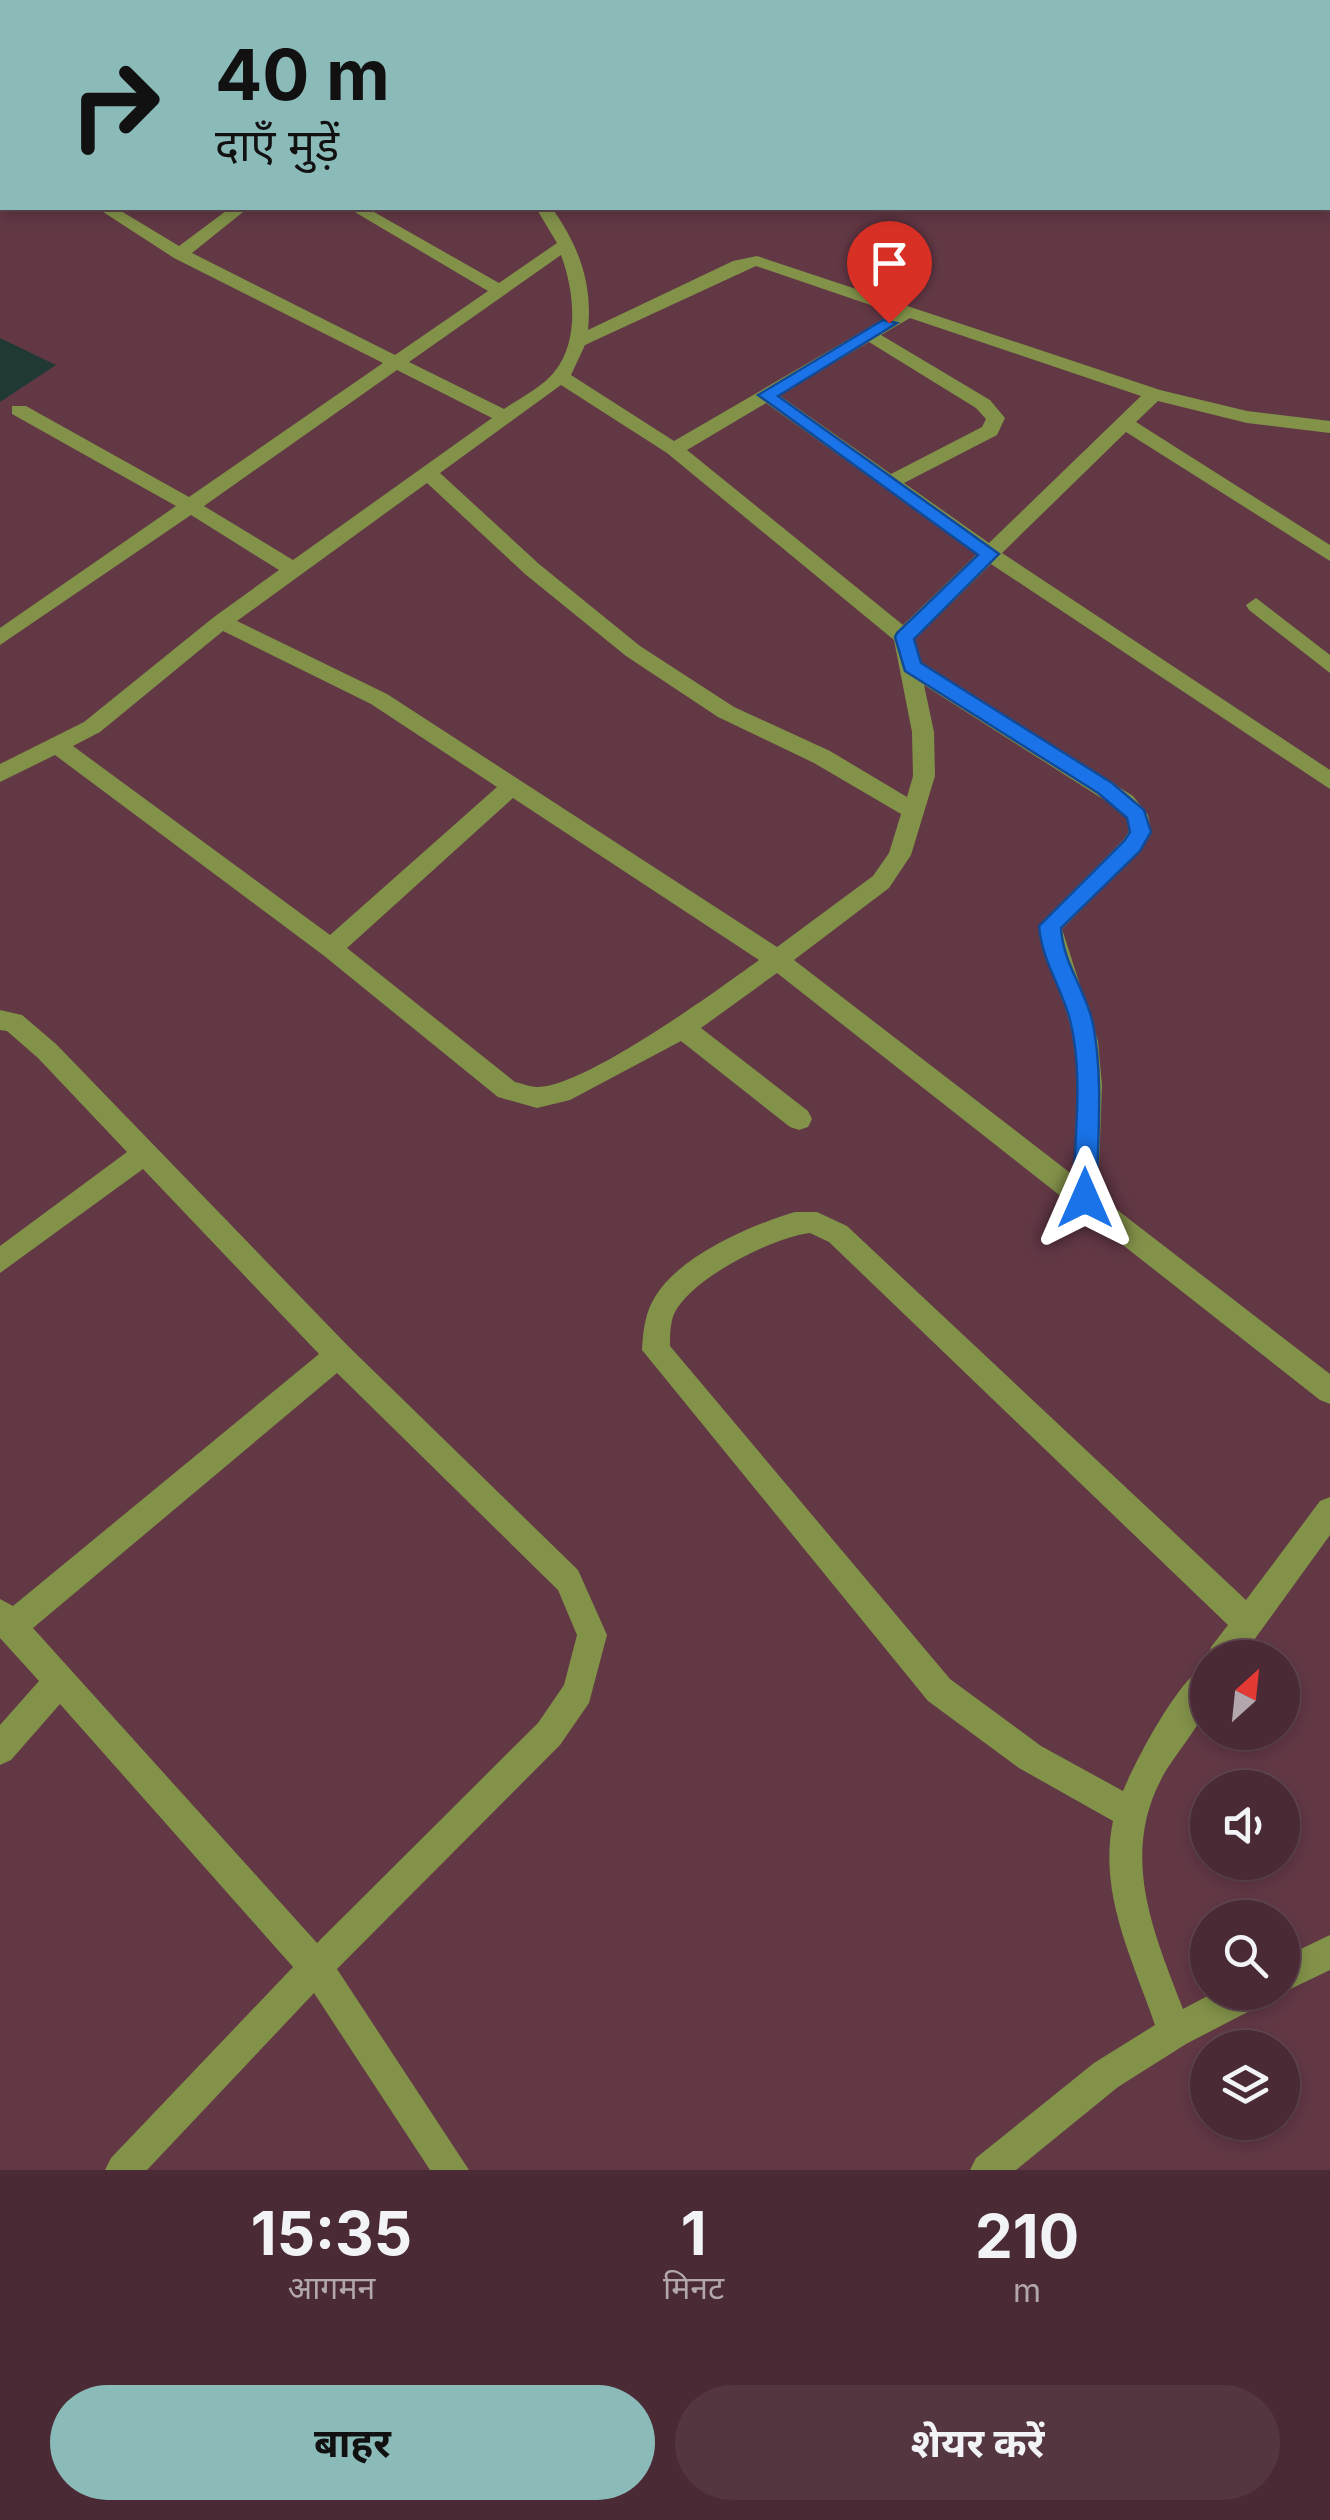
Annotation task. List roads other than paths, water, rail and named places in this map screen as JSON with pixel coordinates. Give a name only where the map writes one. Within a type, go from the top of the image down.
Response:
[{"type":"street","points":[[108,210],[180,254],[506,416]]},
{"type":"street","points":[[180,254],[237,210]]},
{"type":"street","points":[[359,210],[499,290]]},
{"type":"street","points":[[0,774],[92,727],[292,569],[561,377],[580,341],[581,311],[568,243],[545,210]]},
{"type":"street","points":[[0,638],[568,243]]},
{"type":"street","points":[[580,341],[740,264],[757,260],[1154,394],[1246,416],[1330,427]]},
{"type":"street","points":[[674,449],[909,311]]},
{"type":"street","points":[[870,335],[983,404],[996,418],[990,432],[891,482]]},
{"type":"street","points":[[56,746],[331,948],[507,1090],[536,1098],[570,1090],[683,1028],[881,882],[900,855],[924,776],[924,732],[912,666],[904,637],[674,449],[561,377]]},
{"type":"street","points":[[904,637],[1154,394]]},
{"type":"street","points":[[766,395],[990,554],[1330,781]]},
{"type":"street","points":[[19,410],[189,505],[292,569]]},
{"type":"street","points":[[1126,424],[1330,554]]},
{"type":"street","points":[[426,472],[532,569],[633,651],[726,712],[822,758],[915,812]]},
{"type":"street","points":[[1310,541],[1330,528]]},
{"type":"street","points":[[1256,605],[1330,666]]},
{"type":"street","points":[[221,622],[379,700],[776,959],[1330,1392]]},
{"type":"street","points":[[912,666],[1105,788],[1137,815],[1140,832],[1132,845],[1050,926],[1052,952],[1081,1018],[1086,1051],[1085,1198]]},
{"type":"street","points":[[331,948],[512,786]]},
{"type":"street","points":[[0,1020],[14,1022],[48,1051],[338,1355],[568,1580],[592,1635],[578,1692],[549,1734],[316,1967],[124,2170]]},
{"type":"street","points":[[683,1028],[800,1120]]},
{"type":"street","points":[[0,1261],[146,1152]]},
{"type":"street","points":[[1130,1813],[1030,1758],[939,1690],[656,1350],[657,1324],[670,1299],[708,1268],[787,1223],[814,1221],[838,1234],[1246,1621]]},
{"type":"street","points":[[338,1355],[6,1621],[316,1967],[451,2170]]},
{"type":"street","points":[[1234,1640],[1330,1511]]},
{"type":"street","points":[[0,1749],[58,1683]]},
{"type":"street","points":[[1174,2032],[1134,1915],[1124,1866],[1130,1813],[1190,1704]]},
{"type":"street","points":[[1300,1967],[1330,1952]]},
{"type":"street","points":[[988,2170],[1058,2111],[1174,2032],[1216,2010]]}]
